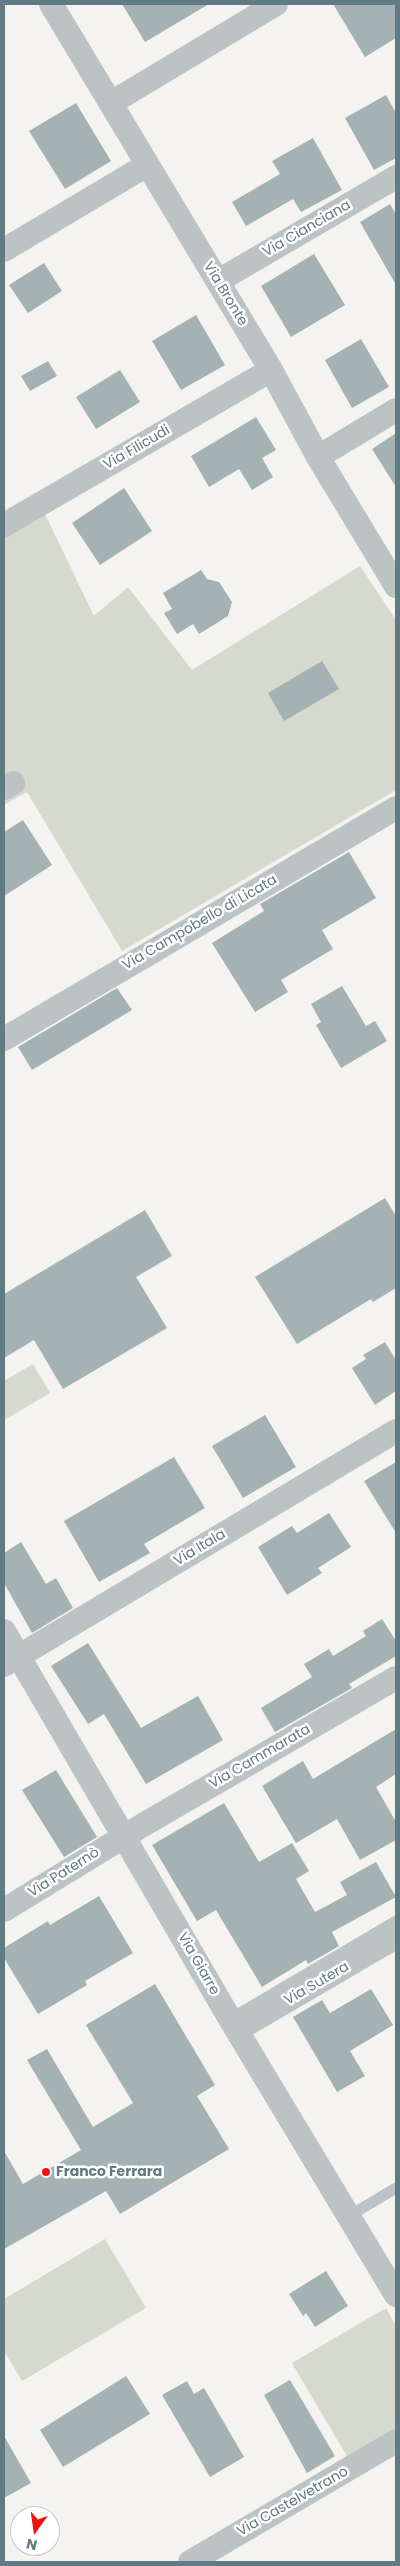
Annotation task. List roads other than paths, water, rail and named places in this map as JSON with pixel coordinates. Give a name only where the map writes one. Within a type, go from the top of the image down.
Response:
[{"type":"street","name":"Via Bronte","points":[[51,4],[271,370],[318,456],[396,586]]},
{"type":"street","points":[[110,103],[276,4]]},
{"type":"street","points":[[4,250],[147,165]]},
{"type":"street","name":"Via Cianciana","points":[[218,281],[396,177]]},
{"type":"street","name":"Via Filicudi","points":[[4,525],[271,370]]},
{"type":"street","points":[[318,456],[396,410]]},
{"type":"street","name":"Via Campobello di Licata","points":[[4,1039],[396,808]]},
{"type":"street","name":"Via Itala","points":[[11,1661],[396,1432]]},
{"type":"street","name":"Via Giarre","points":[[4,1630],[11,1661],[123,1836],[396,2295]]},
{"type":"street","name":"Via Cammarata","points":[[123,1836],[396,1678]]},
{"type":"street","name":"Via Paternò","points":[[4,1910],[123,1836]]},
{"type":"street","name":"Via Sutera","points":[[234,2025],[396,1937]]},
{"type":"street","name":"Via Castelvetrano","points":[[190,2562],[396,2441]]},
{"type":"lane","points":[[234,2025],[396,1921]]},
{"type":"lane","points":[[349,2216],[396,2188]]},
{"type":"place","name":"Franco Ferrara","points":[[46,2172]]}]
